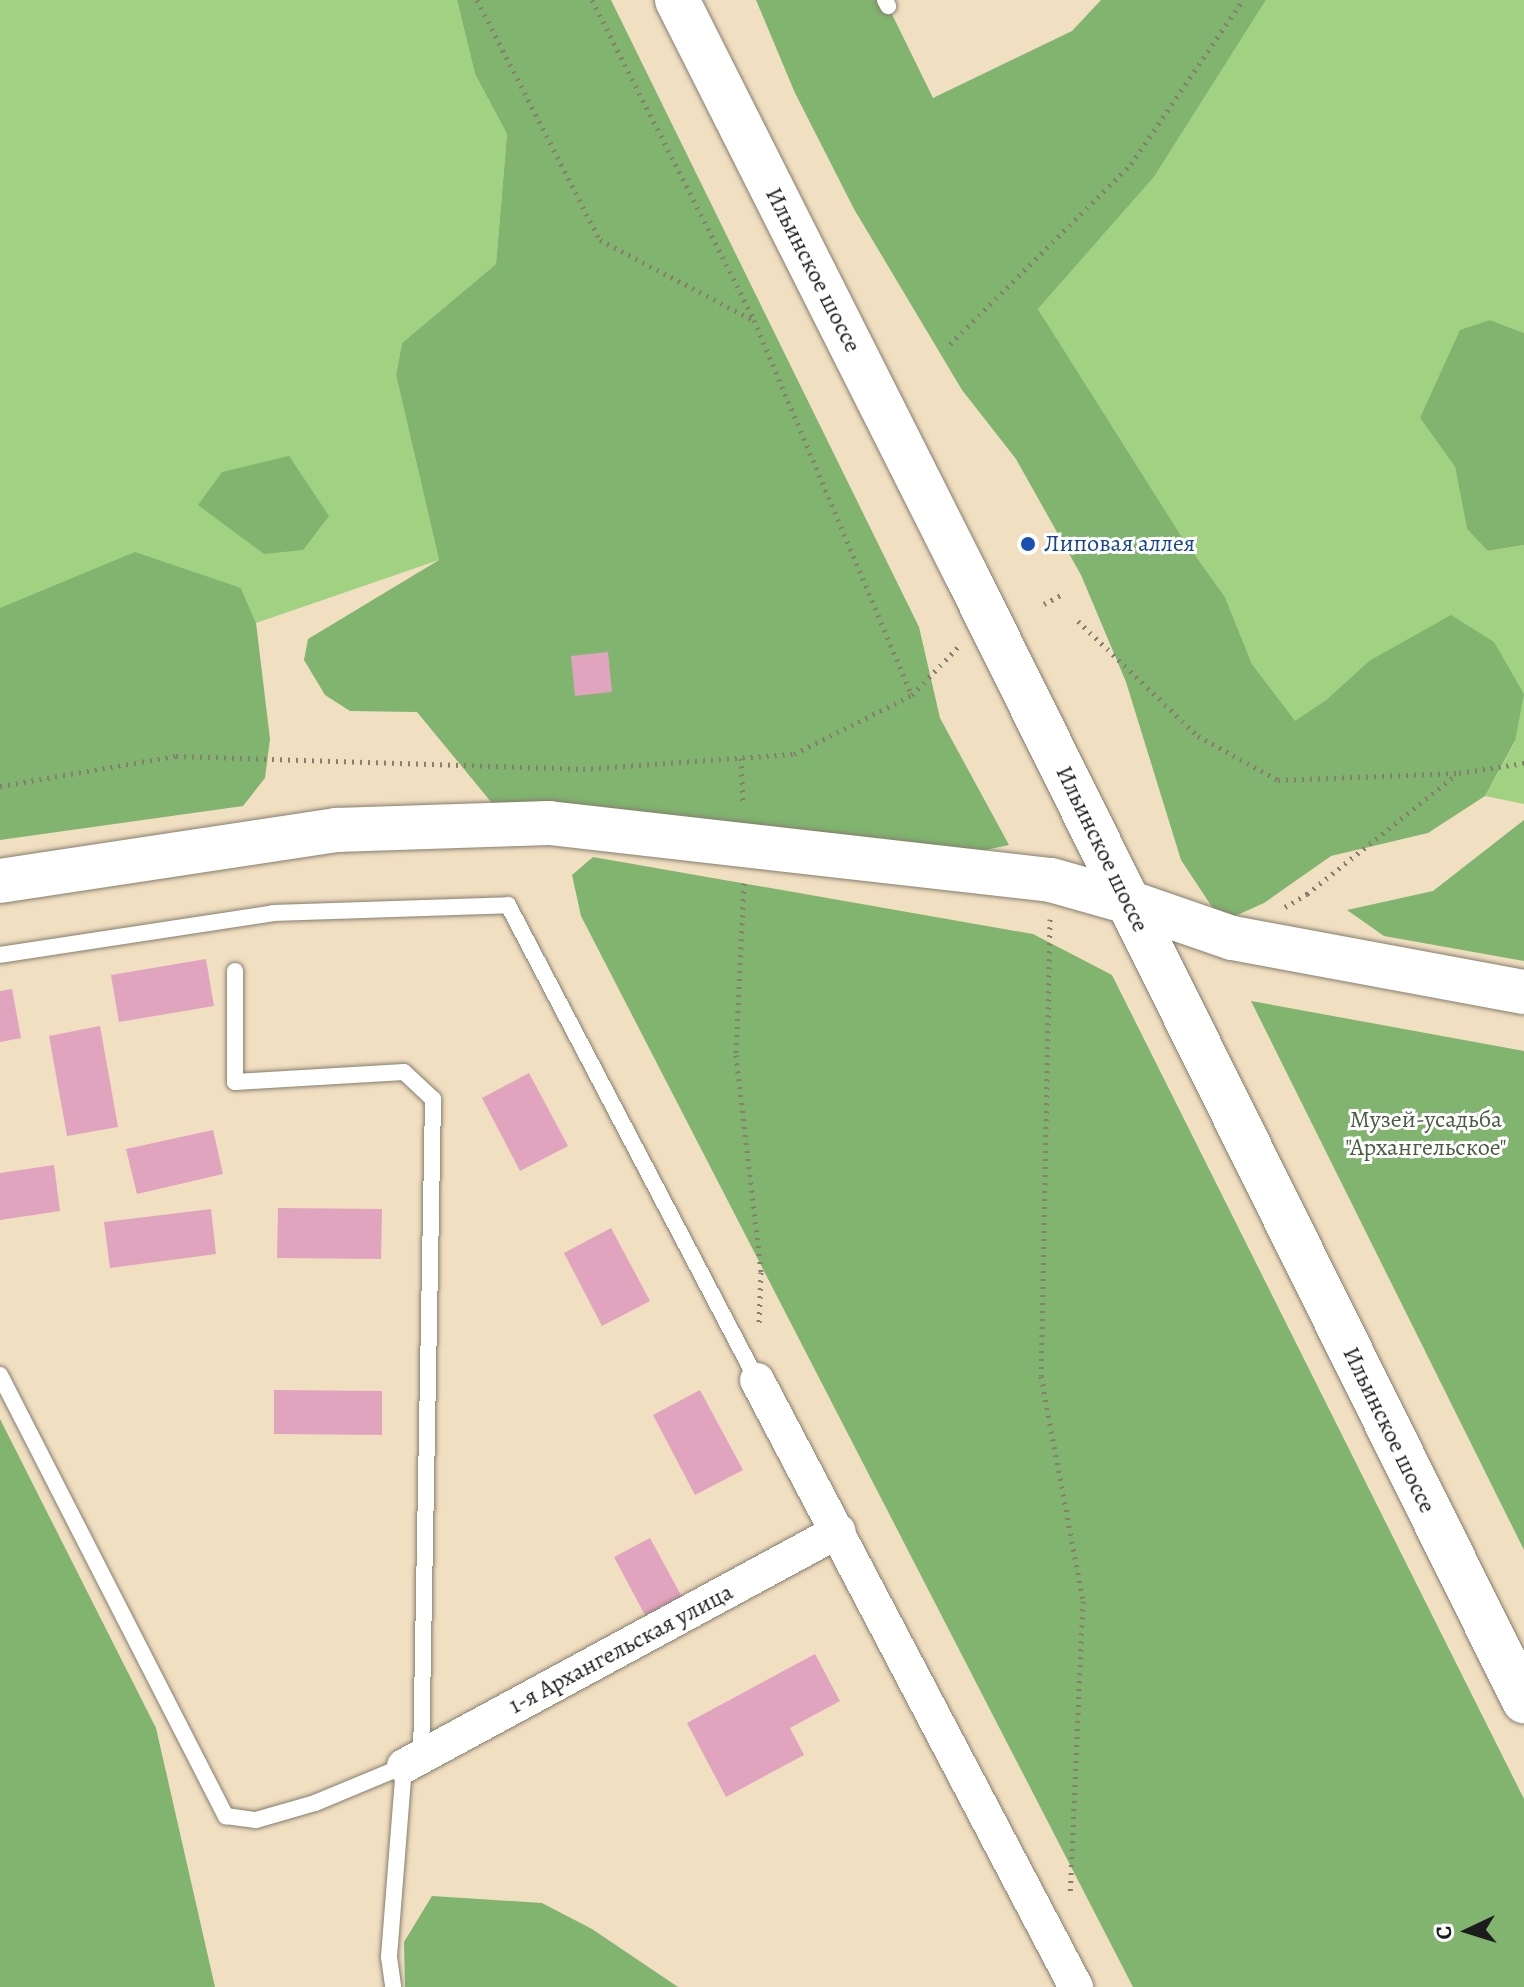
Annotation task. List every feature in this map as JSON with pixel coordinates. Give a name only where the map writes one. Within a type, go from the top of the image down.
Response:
[{"type":"main road","name":"Ильинское шоссе","points":[[681,1],[1524,1701]]},
{"type":"main road","points":[[0,881],[258,839],[351,829],[549,823],[1051,880],[1128,902],[1232,938],[1524,992]]},
{"type":"street","points":[[757,1380],[1076,1987]]},
{"type":"street","name":"1-я Архангельская улица","points":[[413,1762],[838,1531]]},
{"type":"lane","points":[[0,955],[273,913],[508,905],[757,1380]]},
{"type":"lane","points":[[235,971],[235,1082],[404,1072],[433,1099],[413,1762],[389,1957],[393,1987]]},
{"type":"lane","points":[[0,1375],[226,1816],[256,1820],[300,1808],[413,1762]]},
{"type":"path","points":[[477,0],[600,240],[754,320]]},
{"type":"path","points":[[592,0],[754,320],[912,695]]},
{"type":"path","points":[[950,344],[1131,164],[1243,0]]},
{"type":"path","points":[[1044,604],[1063,594]]},
{"type":"path","points":[[1078,621],[1198,736],[1278,780],[1459,773],[1524,763]]},
{"type":"path","points":[[0,786],[176,756],[583,769],[794,754],[912,695],[960,645]]},
{"type":"path","points":[[741,758],[745,844],[736,1055],[761,1272],[757,1380]]},
{"type":"path","points":[[1232,938],[1307,894],[1459,773]]},
{"type":"path","points":[[1051,880],[1041,1376],[1083,1601],[1069,1908]]},
{"type":"green space","points":[[0,0],[457,0],[475,74],[507,134],[496,264],[402,343],[396,375],[439,560],[256,623],[241,588],[0,608]]},
{"type":"green space","points":[[457,0],[611,0],[919,627],[940,718],[1009,845],[971,853],[496,808],[417,712],[350,711],[325,695],[304,660],[308,639],[439,560],[396,375],[402,343],[496,264],[507,134],[475,74]]},
{"type":"green space","points":[[756,0],[885,0],[933,98],[1072,31],[1101,0],[1266,0],[1154,177],[1038,309],[1180,534],[1225,597],[1252,664],[1295,721],[1326,700],[1369,661],[1451,615],[1494,642],[1524,694],[1515,741],[1485,796],[1428,833],[1331,856],[1264,903],[1222,922],[1181,860],[1126,682],[1081,575],[1016,459],[962,390],[854,209],[795,93]]},
{"type":"green space","points":[[1266,0],[1524,0],[1524,333],[1490,320],[1420,418],[1455,467],[1467,529],[1489,551],[1524,545],[1524,804],[1485,796],[1515,742],[1369,661],[1326,700],[1295,722],[1252,664],[1225,597],[1180,534],[1038,309],[1154,177]]},
{"type":"green space","points":[[1490,320],[1524,333],[1524,545],[1488,551],[1467,529],[1455,467],[1420,418],[1460,330]]},
{"type":"green space","points":[[289,456],[329,516],[303,550],[264,554],[198,505],[222,472]]},
{"type":"green space","points":[[135,552],[241,588],[256,623],[270,739],[265,778],[243,806],[0,840],[0,608]]},
{"type":"green space","points":[[1524,820],[1524,961],[1384,936],[1347,910],[1433,891]]},
{"type":"green space","points":[[593,857],[1033,934],[1112,975],[1524,1799],[1524,1987],[1133,1987],[581,916],[572,875]]},
{"type":"green space","name":"Музей-усадьба \"Архангельское\"","points":[[1251,1001],[1524,1051],[1524,1550]]},
{"type":"green space","points":[[0,1419],[156,1728],[215,1987],[0,1987]]},
{"type":"green space","points":[[432,1896],[542,1903],[592,1929],[678,1987],[405,1987],[404,1942]]},
{"type":"building","points":[[608,652],[612,692],[575,696],[571,656]]},
{"type":"building","points":[[206,959],[214,1006],[119,1022],[111,975]]},
{"type":"building","points":[[12,989],[21,1038],[0,1042],[0,991]]},
{"type":"building","points":[[100,1026],[118,1127],[67,1136],[49,1036]]},
{"type":"building","points":[[529,1073],[568,1146],[520,1171],[482,1098]]},
{"type":"building","points":[[213,1130],[223,1174],[137,1194],[126,1149]]},
{"type":"building","points":[[54,1165],[60,1211],[0,1220],[0,1173]]},
{"type":"building","points":[[278,1208],[382,1209],[381,1259],[277,1258]]},
{"type":"building","points":[[211,1209],[216,1254],[110,1268],[104,1222]]},
{"type":"building","points":[[611,1228],[650,1301],[602,1326],[564,1253]]},
{"type":"building","points":[[274,1390],[382,1391],[382,1435],[274,1434]]},
{"type":"building","points":[[700,1390],[743,1470],[695,1495],[653,1415]]},
{"type":"building","points":[[650,1538],[682,1597],[646,1617],[614,1557]]},
{"type":"building","points":[[815,1654],[840,1701],[790,1728],[804,1755],[726,1797],[687,1723]]},
{"type":"place","name":"Липовая аллея","points":[[1028,544]]}]
